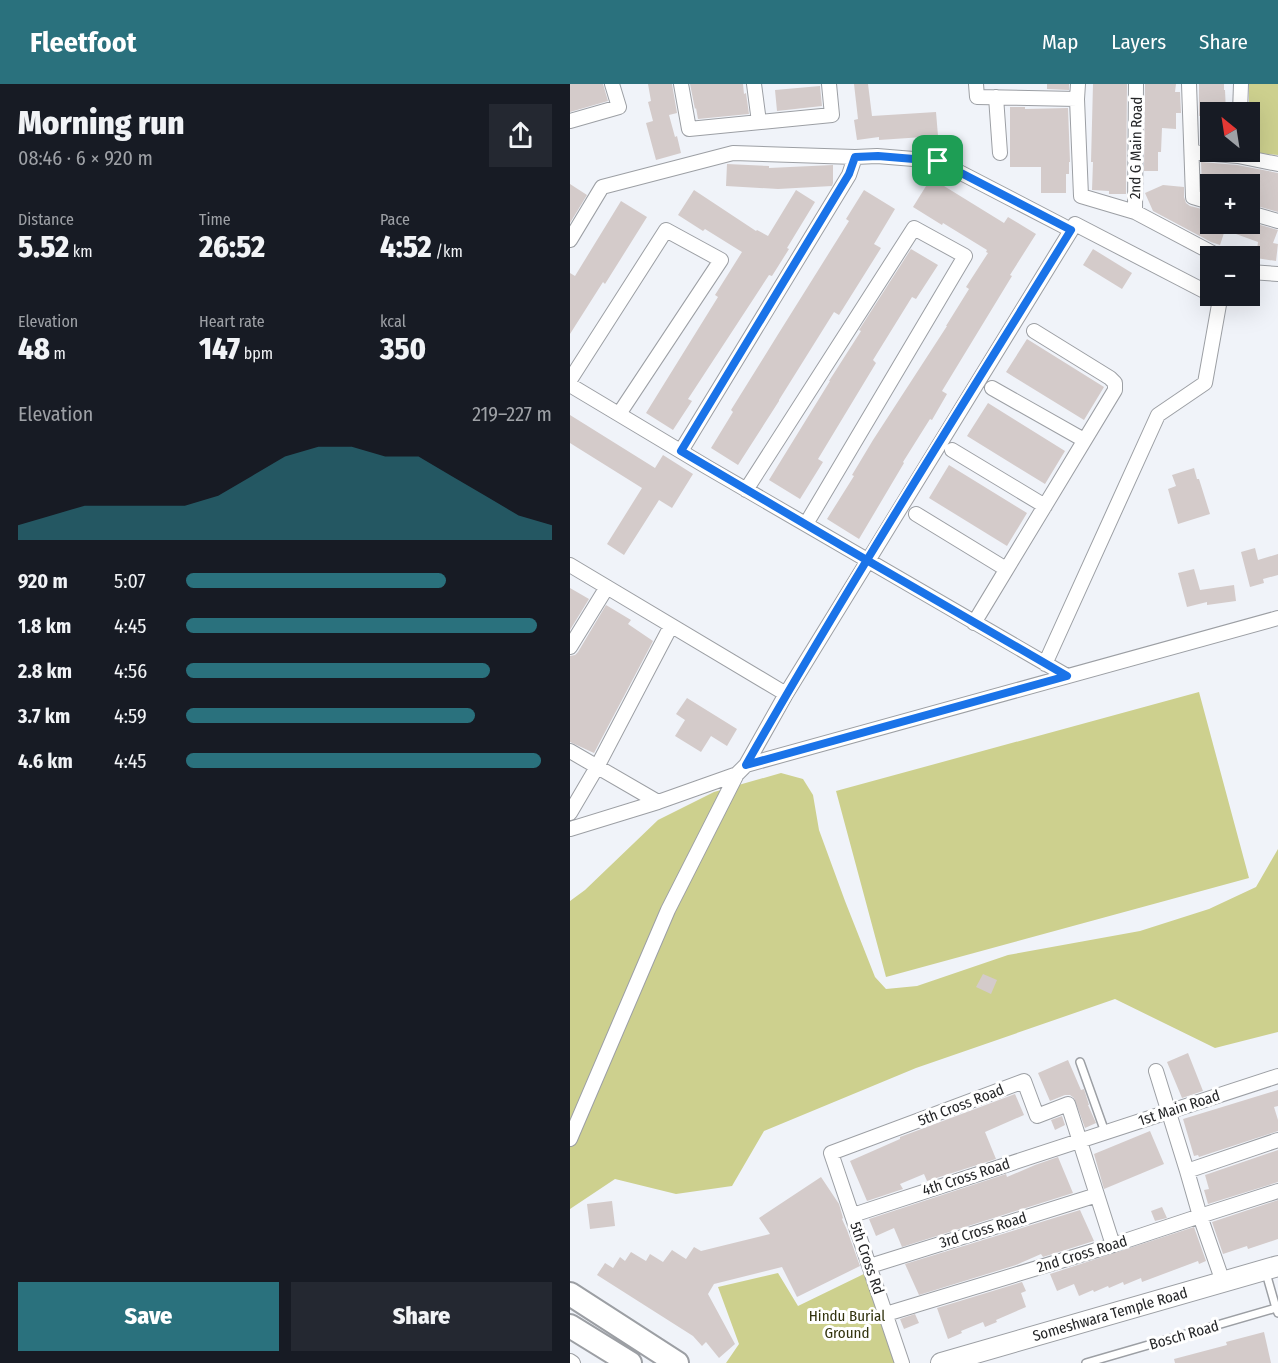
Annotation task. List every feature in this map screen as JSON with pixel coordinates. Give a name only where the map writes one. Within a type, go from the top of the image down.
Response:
[{"type":"main road","points":[[570,1294],[677,1363]]},
{"type":"main road","points":[[570,1326],[626,1362]]},
{"type":"street","points":[[570,121],[619,107],[612,84]]},
{"type":"street","points":[[681,84],[689,129],[832,115],[829,84]]},
{"type":"street","points":[[754,84],[759,122]]},
{"type":"street","points":[[1078,84],[1081,196],[1135,212],[1200,246]]},
{"type":"street","name":"2nd G Main Road","points":[[1135,212],[1136,84]]},
{"type":"street","points":[[1189,84],[1193,197],[1200,199]]},
{"type":"street","points":[[1240,102],[1241,84]]},
{"type":"street","points":[[977,90],[996,97],[1077,99]]},
{"type":"street","points":[[996,97],[1000,153]]},
{"type":"street","points":[[570,240],[602,187],[733,153],[878,156],[938,161],[1071,230]]},
{"type":"street","points":[[1192,153],[1200,153]]},
{"type":"street","points":[[681,451],[849,174],[855,157]]},
{"type":"street","points":[[1260,160],[1278,164]]},
{"type":"street","points":[[1260,216],[1278,221]]},
{"type":"street","points":[[570,1138],[668,910],[741,770],[1075,224],[1200,289]]},
{"type":"street","points":[[746,490],[914,228],[965,256],[806,524]]},
{"type":"street","points":[[570,380],[666,230],[721,260],[619,414]]},
{"type":"street","points":[[1260,273],[1278,274]]},
{"type":"street","points":[[1045,664],[1158,415],[1204,383],[1220,306]]},
{"type":"street","points":[[974,622],[1115,390],[1115,383],[1110,378],[1034,331]]},
{"type":"street","points":[[570,385],[1067,676]]},
{"type":"street","points":[[992,388],[1084,440]]},
{"type":"street","points":[[952,450],[1045,506]]},
{"type":"street","points":[[916,513],[1006,569]]},
{"type":"street","points":[[570,565],[786,693]]},
{"type":"street","points":[[570,647],[607,587]]},
{"type":"street","points":[[570,829],[658,802],[741,770],[1278,618]]},
{"type":"street","points":[[570,813],[597,767],[671,626]]},
{"type":"street","points":[[570,751],[658,802]]},
{"type":"street","points":[[1156,1071],[1200,1216],[1223,1282]]},
{"type":"street","name":"1st Main Road","points":[[1079,1140],[1278,1076]]},
{"type":"street","name":"5th Cross Road","points":[[831,1154],[1024,1081],[1037,1116],[1068,1104],[1079,1140]]},
{"type":"street","points":[[1079,1140],[1113,1245]]},
{"type":"street","name":"4th Cross Road","points":[[853,1215],[1079,1140]]},
{"type":"street","points":[[1187,1171],[1278,1140]]},
{"type":"street","name":"5th Cross Rd","points":[[831,1154],[902,1363]]},
{"type":"street","name":"2nd Cross Road","points":[[886,1314],[1113,1245],[1278,1191]]},
{"type":"street","name":"3rd Cross Road","points":[[870,1266],[1097,1195]]},
{"type":"street","name":"Someshwara Temple Road","points":[[941,1363],[1272,1268]]},
{"type":"lane","points":[[1080,1062],[1105,1132]]},
{"type":"lane","points":[[1272,1268],[1277,1310]]},
{"type":"lane","name":"Bosch Road","points":[[1086,1363],[1277,1310]]},
{"type":"green space","points":[[1249,84],[1278,84],[1278,155],[1260,153],[1260,102],[1249,102]]},
{"type":"green space","points":[[1199,692],[1249,878],[886,977],[836,791]]},
{"type":"green space","points":[[781,773],[803,779],[813,795],[819,830],[845,901],[875,977],[886,989],[917,986],[1008,955],[1140,931],[1209,909],[1256,887],[1278,849],[1278,1032],[1215,1048],[1115,999],[916,1068],[764,1131],[732,1186],[676,1194],[615,1179],[570,1209],[570,901],[585,890],[658,820],[714,792]]},
{"type":"green space","name":"Hindu Burial Ground","points":[[870,1271],[899,1363],[726,1363],[739,1344],[718,1287],[778,1273],[798,1306]]},
{"type":"building","points":[[570,84],[603,84],[608,101],[570,112]]},
{"type":"building","points":[[648,84],[672,84],[677,113],[669,115],[681,153],[656,160],[646,123],[653,121],[648,102],[651,101]]},
{"type":"building","points":[[690,84],[743,84],[749,114],[698,119]]},
{"type":"building","points":[[854,84],[868,84],[872,116],[936,112],[938,136],[879,140],[879,137],[857,140],[854,120],[858,119]]},
{"type":"building","points":[[1047,84],[1069,84],[1069,90],[1047,89]]},
{"type":"building","points":[[1093,84],[1127,84],[1126,194],[1109,194],[1109,191],[1092,190]]},
{"type":"building","points":[[1145,84],[1176,84],[1175,92],[1180,92],[1181,113],[1176,113],[1176,129],[1162,128],[1158,171],[1144,171]]},
{"type":"building","points":[[1199,84],[1224,84],[1226,102],[1200,102],[1199,116]]},
{"type":"building","points":[[820,86],[822,106],[777,111],[775,90]]},
{"type":"building","points":[[1010,107],[1068,108],[1070,162],[1069,174],[1066,174],[1066,193],[1041,193],[1041,167],[1010,167]]},
{"type":"building","points":[[1201,162],[1237,165],[1278,173],[1278,212],[1260,207],[1260,174],[1201,174]]},
{"type":"building","points":[[727,164],[769,166],[769,168],[833,165],[833,183],[832,186],[778,189],[726,186]]},
{"type":"building","points":[[931,178],[1004,223],[1008,217],[1036,234],[942,391],[947,394],[932,420],[930,419],[903,462],[859,539],[827,519],[873,440],[947,326],[969,289],[966,287],[988,253],[987,250],[943,223],[942,225],[913,207]]},
{"type":"building","points":[[570,184],[587,195],[570,223]]},
{"type":"building","points":[[1163,185],[1184,187],[1186,203],[1200,208],[1200,234],[1224,234],[1220,245],[1153,211],[1145,193]]},
{"type":"building","points":[[694,190],[756,231],[768,236],[796,190],[815,202],[772,276],[769,275],[688,399],[692,401],[673,430],[646,413],[718,297],[715,295],[742,252],[678,215]]},
{"type":"building","points":[[864,190],[895,209],[874,244],[881,248],[839,315],[834,312],[738,465],[711,448],[733,412],[731,410],[849,221],[846,219]]},
{"type":"building","points":[[621,201],[647,217],[570,334],[570,273],[575,276]]},
{"type":"building","points":[[1260,225],[1278,230],[1273,243],[1278,244],[1276,261],[1260,259],[1258,242],[1236,234],[1260,234]]},
{"type":"building","points":[[911,249],[938,265],[916,299],[912,297],[873,360],[876,363],[818,459],[823,462],[800,499],[769,480],[861,331],[859,330]]},
{"type":"building","points":[[1093,249],[1132,273],[1122,289],[1083,265]]},
{"type":"building","points":[[1027,339],[1104,387],[1084,420],[1006,372]]},
{"type":"building","points":[[988,403],[1065,451],[1045,484],[967,436]]},
{"type":"building","points":[[570,415],[655,468],[663,455],[693,474],[672,508],[659,500],[624,555],[607,544],[642,488],[570,443]]},
{"type":"building","points":[[949,465],[1027,513],[1007,546],[929,498]]},
{"type":"building","points":[[1194,468],[1210,514],[1178,524],[1168,489],[1176,486],[1172,475]]},
{"type":"building","points":[[1255,548],[1258,560],[1278,554],[1278,575],[1263,579],[1264,583],[1250,587],[1241,552]]},
{"type":"building","points":[[1194,569],[1200,590],[1234,585],[1236,601],[1207,605],[1207,602],[1187,607],[1178,573]]},
{"type":"building","points":[[570,588],[589,599],[570,630]]},
{"type":"building","points":[[606,605],[631,620],[628,624],[653,641],[594,753],[570,742],[570,656],[578,652]]},
{"type":"building","points":[[687,698],[737,729],[727,746],[711,736],[701,752],[675,736],[685,720],[676,714]]},
{"type":"building","points":[[983,974],[997,980],[991,994],[976,987]]},
{"type":"building","points":[[1188,1053],[1203,1091],[1182,1098],[1167,1062]]},
{"type":"building","points":[[1068,1060],[1081,1090],[1084,1089],[1096,1123],[1085,1128],[1074,1098],[1065,1095],[1050,1101],[1038,1073]]},
{"type":"building","points":[[1278,1090],[1278,1106],[1274,1107],[1278,1120],[1278,1131],[1199,1157],[1194,1156],[1183,1119]]},
{"type":"building","points":[[1015,1094],[1024,1115],[985,1132],[996,1159],[927,1181],[924,1174],[900,1184],[903,1189],[867,1201],[850,1161],[900,1139],[900,1137]]},
{"type":"building","points":[[1062,1116],[1065,1125],[1055,1130],[1051,1120]]},
{"type":"building","points":[[1150,1131],[1164,1164],[1104,1189],[1094,1154]]},
{"type":"building","points":[[1278,1150],[1278,1182],[1208,1204],[1204,1190],[1209,1189],[1205,1175]]},
{"type":"building","points":[[1058,1157],[1073,1193],[902,1247],[894,1228],[876,1236],[869,1219],[1006,1174],[1007,1177]]},
{"type":"building","points":[[821,1177],[839,1204],[842,1219],[860,1266],[797,1297],[782,1267],[714,1284],[708,1294],[735,1344],[719,1358],[706,1342],[702,1346],[693,1336],[597,1275],[605,1263],[613,1268],[620,1257],[625,1261],[631,1252],[646,1261],[650,1254],[663,1262],[672,1250],[686,1259],[694,1247],[701,1251],[770,1234],[759,1218]]},
{"type":"building","points":[[1278,1200],[1278,1239],[1223,1254],[1212,1222]]},
{"type":"building","points":[[612,1201],[615,1226],[590,1229],[587,1204]]},
{"type":"building","points":[[1162,1207],[1167,1218],[1155,1221],[1151,1211]]},
{"type":"building","points":[[1080,1210],[1094,1241],[1043,1257],[1041,1254],[1016,1265],[919,1295],[905,1264]]},
{"type":"building","points":[[1194,1227],[1206,1261],[1199,1264],[1198,1261],[1142,1282],[1141,1278],[1124,1285],[1123,1282],[1079,1296],[1074,1284],[1057,1291],[1050,1274]]},
{"type":"building","points":[[1022,1282],[1026,1291],[1021,1293],[1026,1307],[985,1327],[983,1322],[948,1339],[937,1308]]},
{"type":"building","points":[[915,1314],[919,1323],[904,1329],[900,1319]]},
{"type":"building","points":[[1264,1332],[1271,1363],[1175,1363],[1174,1359],[1227,1345],[1226,1342]]},
{"type":"route","points":[[938,161],[878,156],[855,157],[849,174],[681,451],[746,490],[868,560],[1067,676],[746,765],[786,693],[868,560],[1071,230],[938,161]]}]
